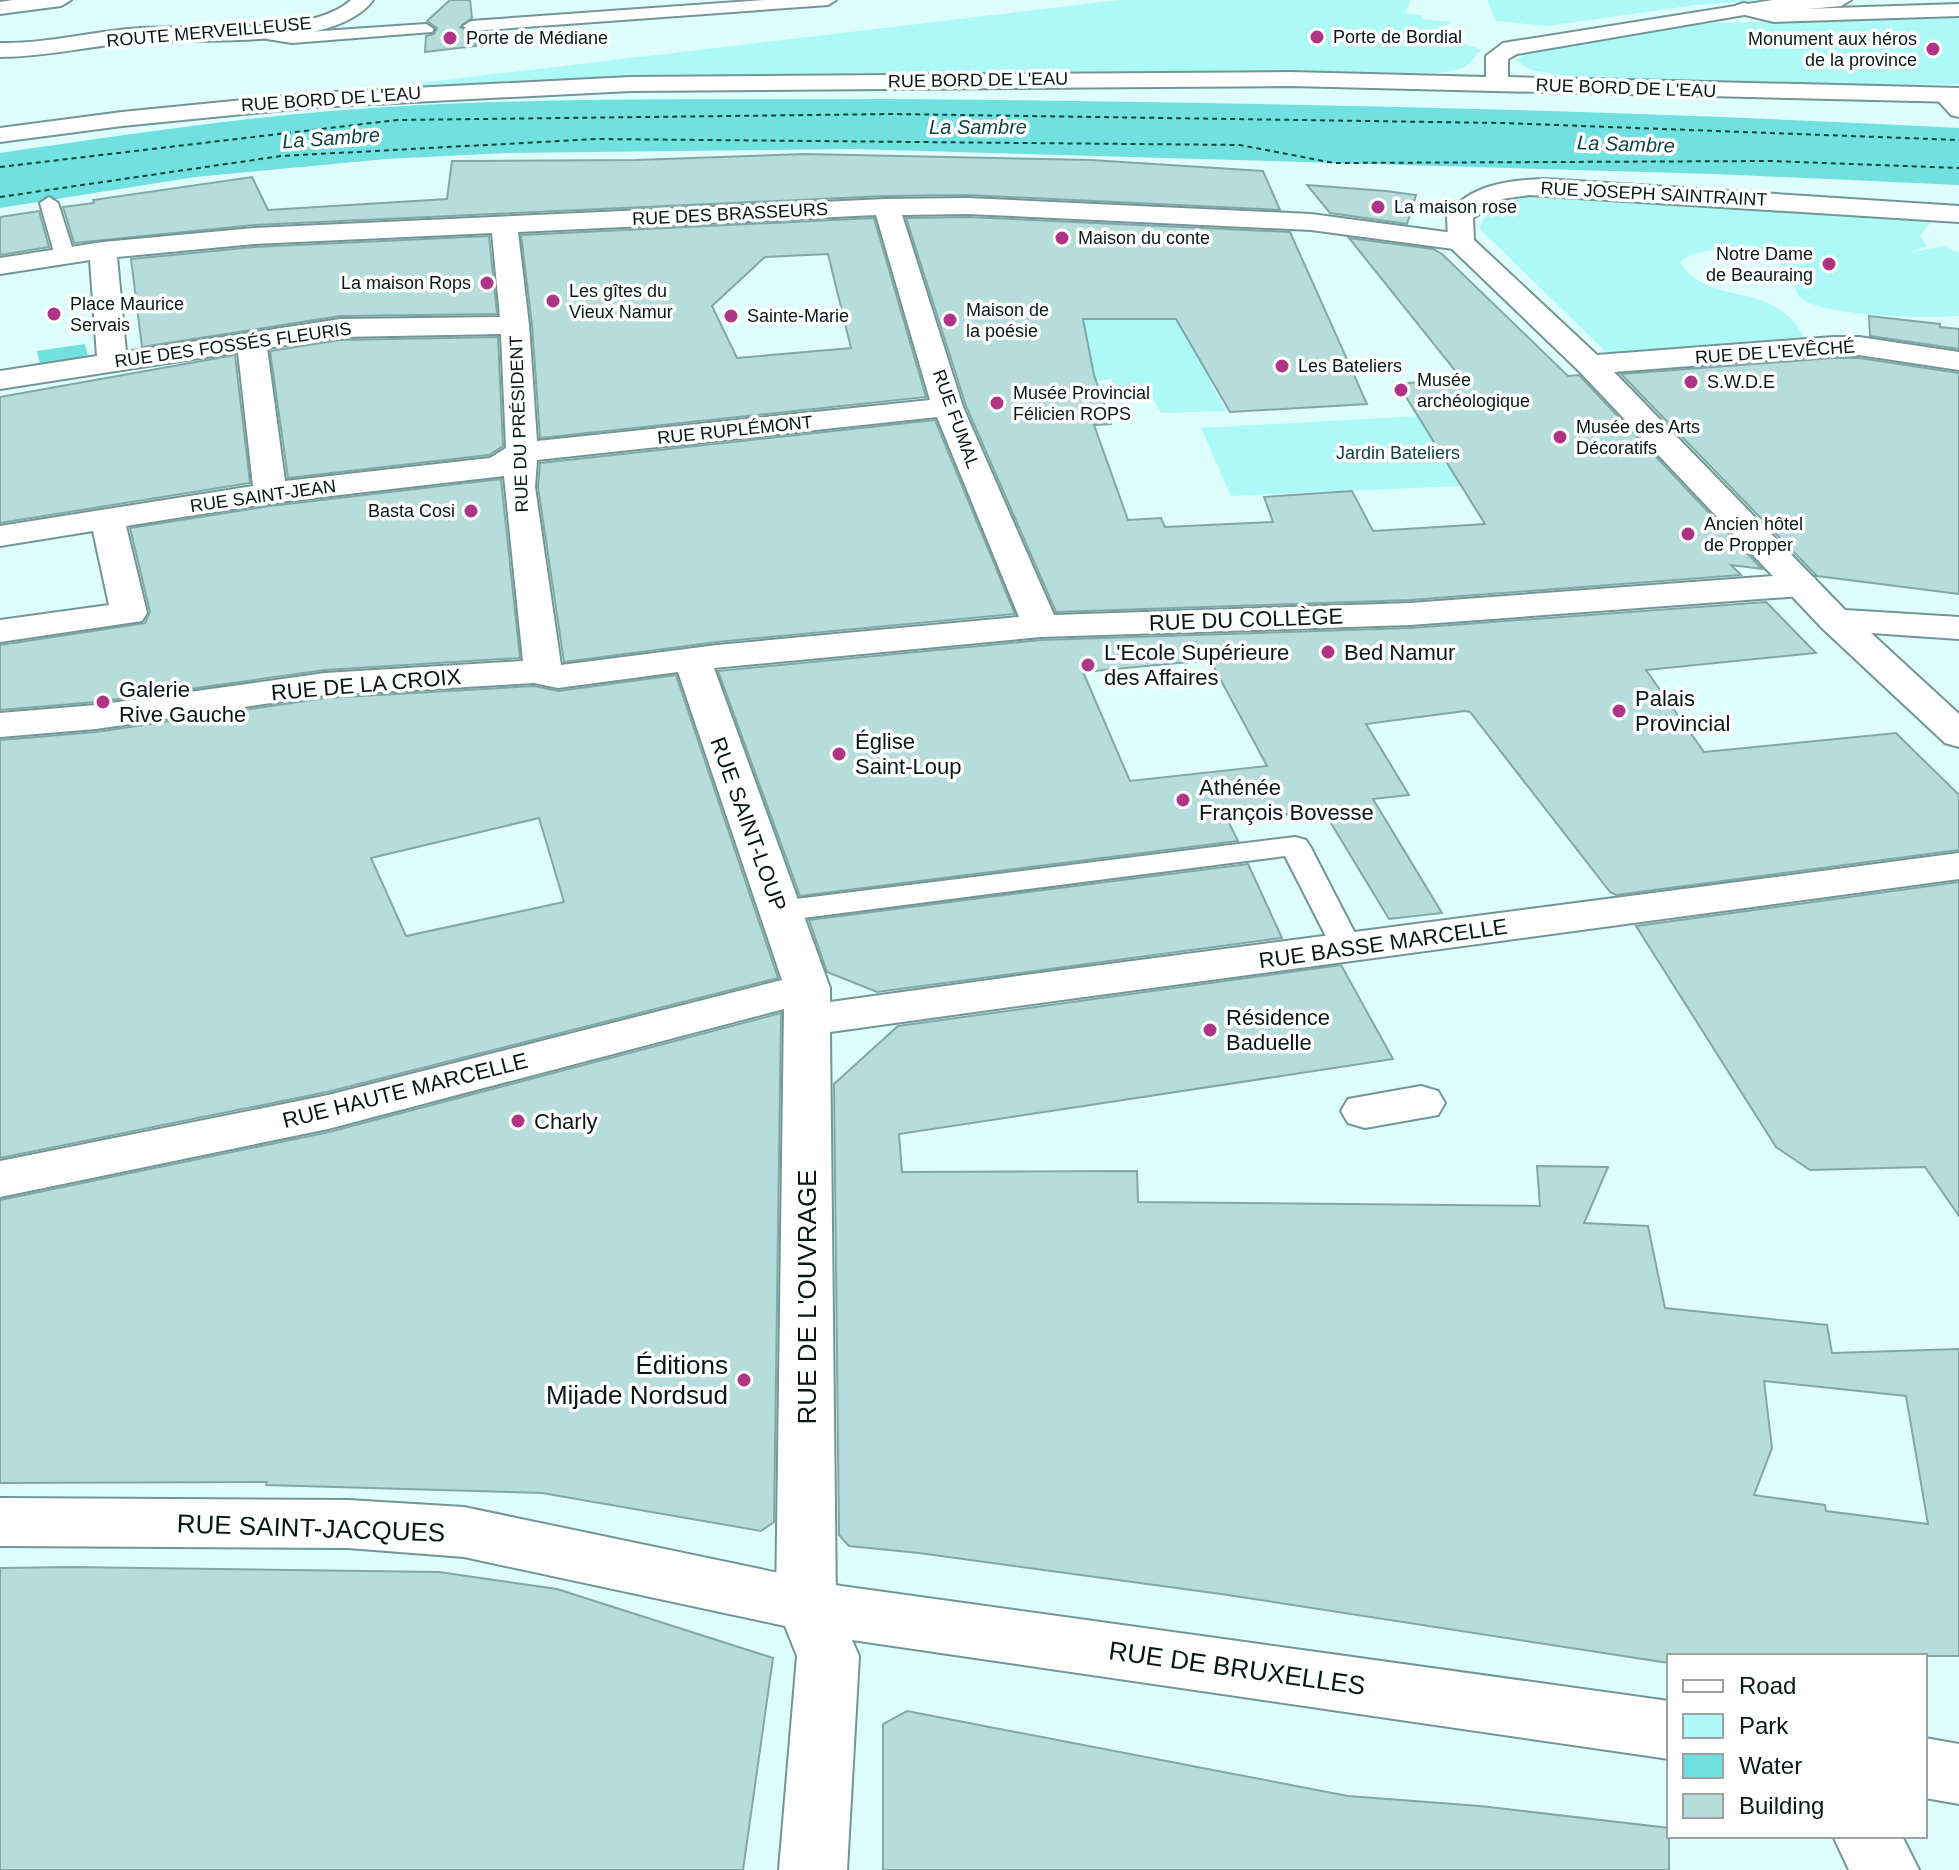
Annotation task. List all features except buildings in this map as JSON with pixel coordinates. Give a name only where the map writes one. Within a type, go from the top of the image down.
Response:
[{"type":"street","points":[[0,8],[61,0]]},
{"type":"street","name":"ROUTE MERVEILLEUSE","points":[[0,50],[47,49],[143,35],[269,31],[337,19],[356,10],[363,0]]},
{"type":"street","points":[[1497,84],[1497,56],[1511,48],[1744,9],[1841,0]]},
{"type":"street","points":[[1744,9],[1774,16],[1959,10]]},
{"type":"street","name":"RUE BORD DE L'EAU","points":[[0,135],[273,103],[530,87],[1131,79],[1497,84],[1954,100]]},
{"type":"street","name":"RUE JOSEPH SAINTRAINT","points":[[1461,242],[1460,216],[1476,199],[1494,192],[1529,187],[1959,214]]},
{"type":"street","name":"RUE DES BRASSEURS","points":[[0,266],[103,250],[321,232],[885,207],[968,206],[1311,222],[1461,242]]},
{"type":"street","name":"RUE FUMAL","points":[[885,207],[892,220],[948,407],[1041,626]]},
{"type":"street","name":"RUE DU PRÉSIDENT","points":[[504,224],[515,325],[522,452],[519,487],[543,671]]},
{"type":"street","points":[[1461,242],[1590,365],[1835,620],[1959,735]]},
{"type":"street","points":[[103,250],[112,363]]},
{"type":"street","name":"RUE DES FOSSÉS FLEURIS","points":[[0,380],[340,328],[515,325]]},
{"type":"street","points":[[252,342],[270,493]]},
{"type":"street","name":"RUE DE L'EVÊCHÉ","points":[[1590,365],[1833,346],[1859,346],[1959,361]]},
{"type":"street","name":"RUE RUPLÉMONT","points":[[522,452],[948,407]]},
{"type":"street","name":"RUE SAINT-JEAN","points":[[0,536],[270,493],[499,467],[522,452]]},
{"type":"street","points":[[0,631],[129,613],[108,521]]},
{"type":"street","name":"RUE DU COLLÈGE","points":[[692,659],[1041,626],[1410,614],[1801,585]]},
{"type":"street","points":[[1835,620],[1959,628]]},
{"type":"street","name":"RUE DE LA CROIX","points":[[0,725],[96,717],[325,684],[543,671],[548,676],[558,677],[692,659]]},
{"type":"street","name":"RUE SAINT-LOUP","points":[[692,659],[735,824],[780,911],[807,1004]]},
{"type":"street","name":"RUE BASSE MARCELLE","points":[[807,1004],[1025,990],[1959,866]]},
{"type":"street","name":"RUE HAUTE MARCELLE","points":[[0,1179],[328,1112],[807,1004]]},
{"type":"street","name":"RUE DE L'OUVRAGE","points":[[806,1605],[807,1004]]},
{"type":"street","points":[[1365,1111],[1421,1103]]},
{"type":"street","name":"RUE SAINT-JACQUES","points":[[0,1522],[348,1524],[464,1532],[748,1590],[806,1605]]},
{"type":"street","points":[[806,1605],[828,1656],[813,1870]]},
{"type":"street","name":"RUE DE BRUXELLES","points":[[806,1605],[1667,1730]]},
{"type":"street","points":[[1927,1768],[1959,1774]]},
{"type":"street","points":[[1867,1838],[1885,1870]]},
{"type":"lane","points":[[471,26],[828,0]]},
{"type":"lane","points":[[269,31],[273,36],[292,38],[426,29]]},
{"type":"lane","points":[[49,203],[65,256]]},
{"type":"lane","points":[[780,911],[1295,846],[1346,947]]},
{"type":"green space","points":[[1120,0],[1411,0],[1405,13],[1422,15],[1421,19],[1452,22],[1433,31],[1481,50],[1464,67],[1406,75],[816,74],[579,80],[343,92]]},
{"type":"green space","points":[[1487,0],[1763,0],[1696,5],[1547,26],[1496,21]]},
{"type":"green space","points":[[1959,15],[1959,84],[1820,86],[1578,78],[1531,70],[1515,60],[1532,51],[1692,24]]},
{"type":"green space","points":[[1544,195],[1931,222],[1920,236],[1927,246],[1908,253],[1943,246],[1959,253],[1959,316],[1884,316],[1844,312],[1812,304],[1800,297],[1788,272],[1775,260],[1748,252],[1717,250],[1689,256],[1680,262],[1692,276],[1707,285],[1775,307],[1790,318],[1804,337],[1607,353],[1480,229],[1483,220],[1496,207]]},
{"type":"green space","points":[[1040,272],[1304,317],[1342,370],[1209,381],[1227,411],[1161,413],[1148,390],[1116,392],[1111,379],[1095,381]]},
{"type":"green space","name":"Jardin Bateliers","points":[[1418,416],[1462,486],[1231,496],[1201,428]]},
{"type":"water","name":"La Sambre","points":[[883,99],[1421,108],[1959,128],[1959,185],[1716,174],[854,149],[506,153],[386,159],[195,177],[0,208],[0,153],[206,124],[331,111],[469,103]]},
{"type":"water","points":[[85,344],[89,361],[41,368],[37,351]]},
{"type":"ferry route","points":[[0,167],[397,120],[893,114],[1502,123],[1959,140]]},
{"type":"ferry route","points":[[0,197],[281,156],[597,139],[1240,145],[1334,163],[1771,161],[1959,168]]},
{"type":"place","name":"Porte de Bordial","points":[[1317,37]]},
{"type":"place","name":"Porte de Médiane","points":[[450,38]]},
{"type":"place","name":"Monument aux héros de la province","points":[[1933,49]]},
{"type":"place","name":"La maison rose","points":[[1378,207]]},
{"type":"place","name":"Maison du conte","points":[[1062,238]]},
{"type":"place","name":"Notre Dame de Beauraing","points":[[1829,264]]},
{"type":"place","name":"La maison Rops","points":[[487,283]]},
{"type":"place","name":"Les gîtes du Vieux Namur","points":[[553,301]]},
{"type":"place","name":"Place Maurice Servais","points":[[54,314]]},
{"type":"place","name":"Sainte-Marie","points":[[731,316]]},
{"type":"place","name":"Maison de la poésie","points":[[950,320]]},
{"type":"place","name":"Les Bateliers","points":[[1282,366]]},
{"type":"place","name":"S.W.D.E","points":[[1691,382]]},
{"type":"place","name":"Musée archéologique","points":[[1401,390]]},
{"type":"place","name":"Musée Provincial Félicien ROPS","points":[[997,403]]},
{"type":"place","name":"Musée des Arts Décoratifs","points":[[1560,437]]},
{"type":"place","name":"Basta Cosi","points":[[471,511]]},
{"type":"place","name":"Ancien hôtel de Propper","points":[[1688,534]]},
{"type":"place","name":"Bed Namur","points":[[1328,652]]},
{"type":"place","name":"L'Ecole Supérieure des Affaires","points":[[1088,665]]},
{"type":"place","name":"Galerie Rive Gauche","points":[[103,702]]},
{"type":"place","name":"Palais Provincial","points":[[1619,711]]},
{"type":"place","name":"Église Saint-Loup","points":[[839,754]]},
{"type":"place","name":"Athénée François Bovesse","points":[[1183,800]]},
{"type":"place","name":"Résidence Baduelle","points":[[1210,1030]]},
{"type":"place","name":"Charly","points":[[518,1121]]},
{"type":"place","name":"Éditions Mijade Nordsud","points":[[744,1380]]}]
